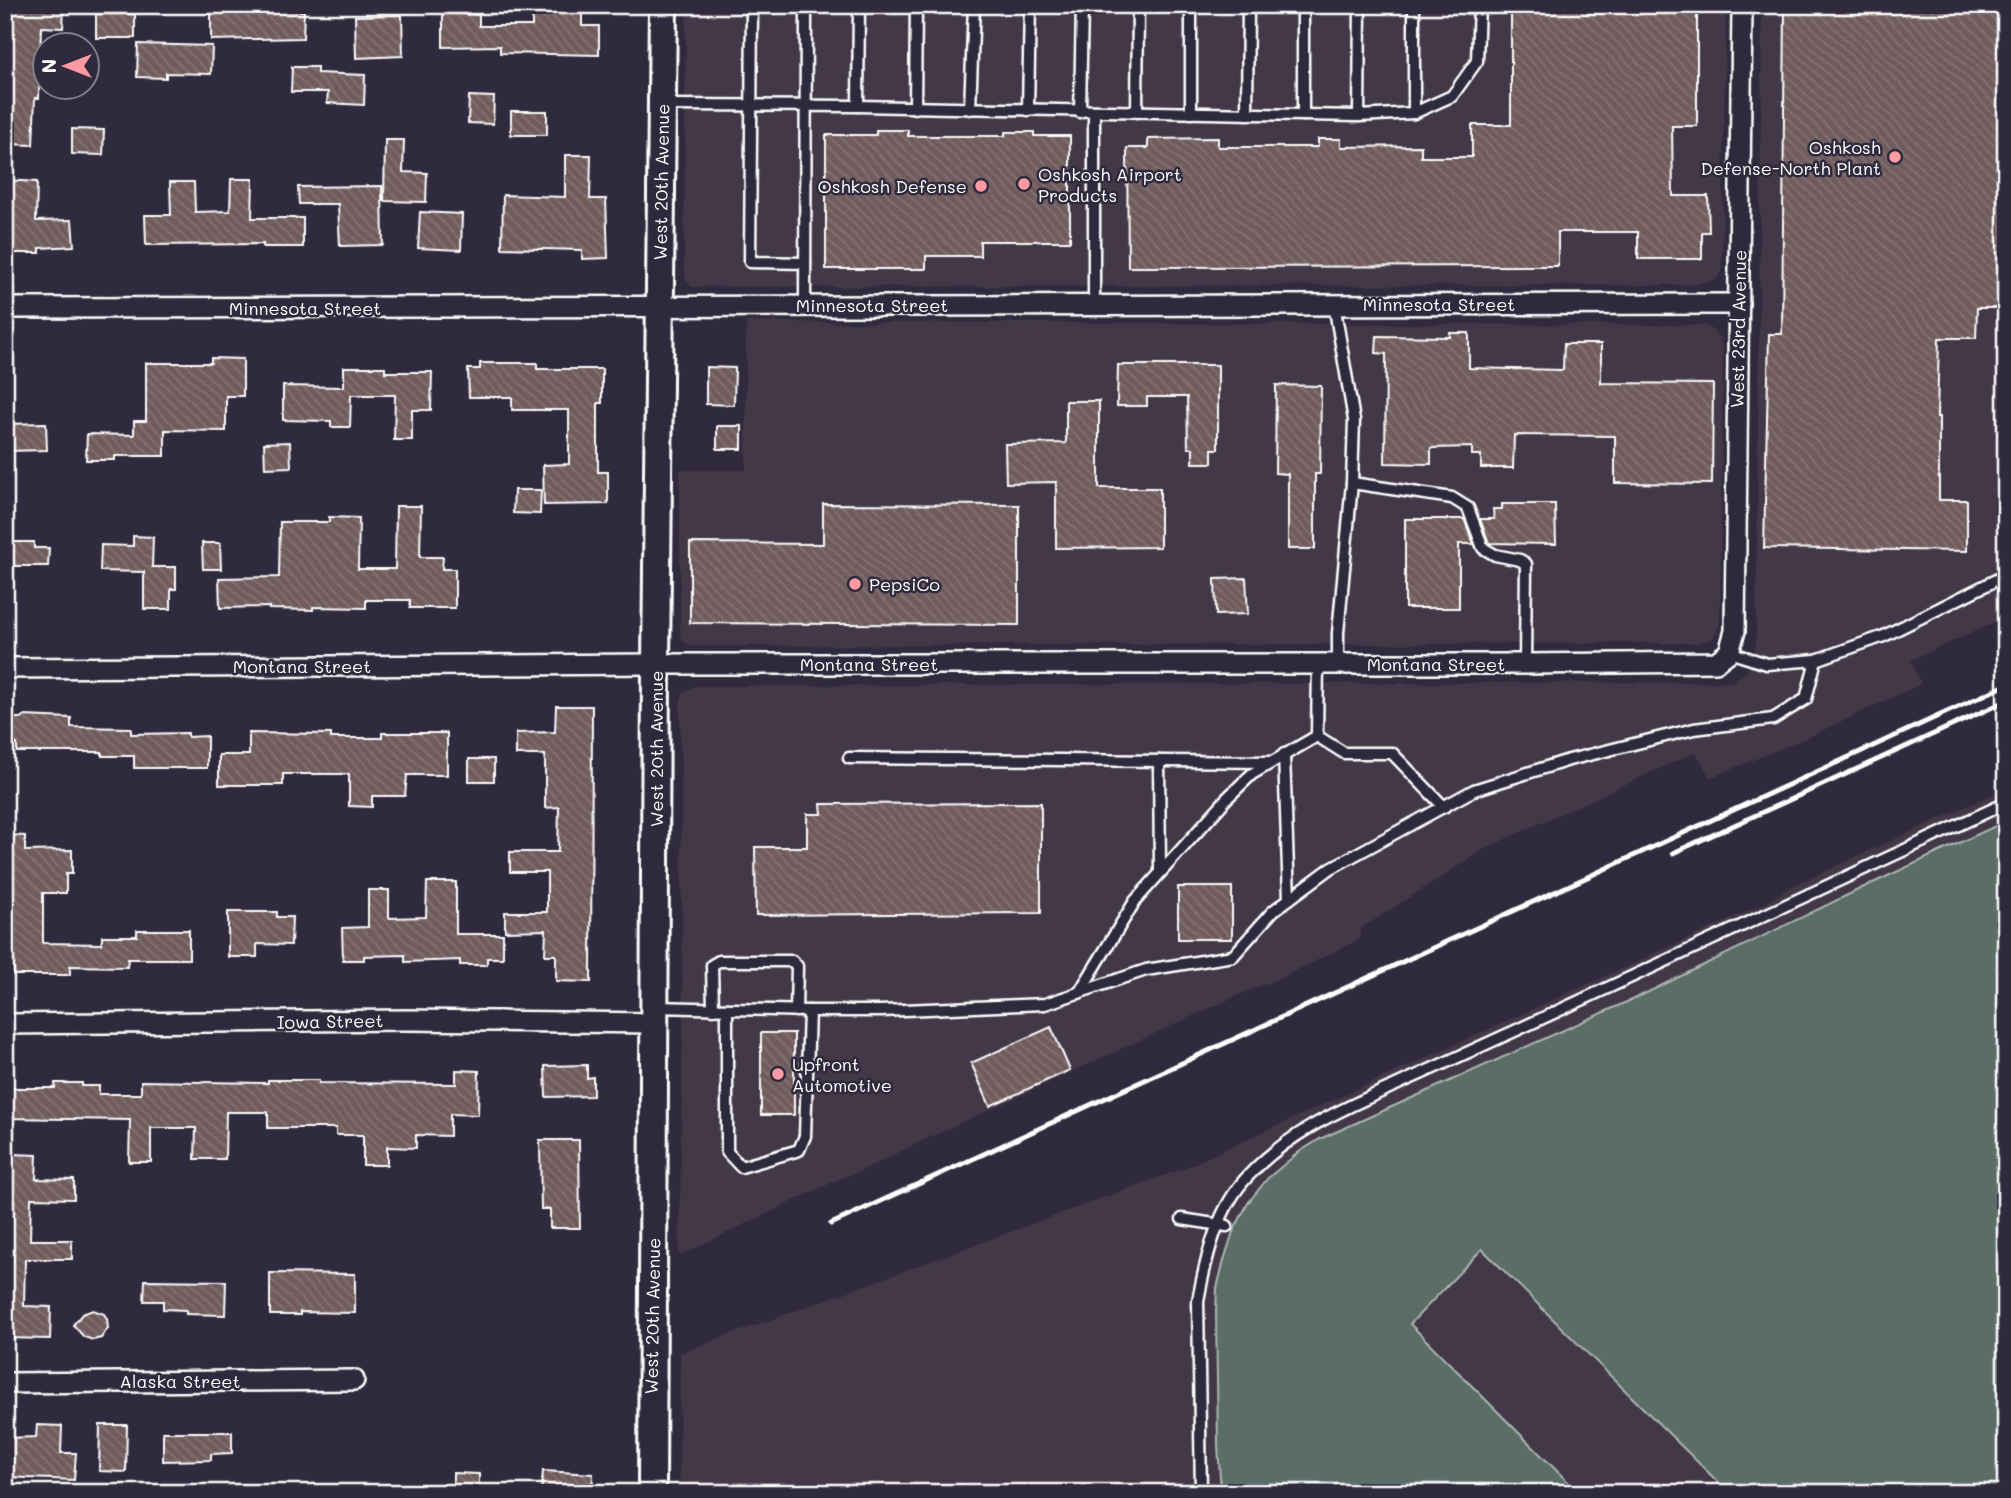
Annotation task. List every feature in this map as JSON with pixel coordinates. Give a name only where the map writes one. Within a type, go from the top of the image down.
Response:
[{"type":"main road","name":"West 20th Avenue","points":[[652,1493],[656,664],[663,5]]},
{"type":"street","name":"West 23rd Avenue","points":[[1729,652],[1735,631],[1742,5]]},
{"type":"street","name":"Minnesota Street","points":[[5,308],[1739,304]]},
{"type":"street","name":"Montana Street","points":[[5,668],[1708,663],[1716,662],[1729,652]]},
{"type":"street","name":"Iowa Street","points":[[5,1024],[655,1015]]},
{"type":"street","name":"Alaska Street","points":[[5,1383],[354,1380]]},
{"type":"lane","points":[[752,5],[750,262],[805,263]]},
{"type":"lane","points":[[805,305],[806,5]]},
{"type":"lane","points":[[858,106],[859,5]]},
{"type":"lane","points":[[915,107],[916,5]]},
{"type":"lane","points":[[970,109],[974,5]]},
{"type":"lane","points":[[1028,110],[1030,5]]},
{"type":"lane","points":[[1080,111],[1082,5]]},
{"type":"lane","points":[[1137,112],[1138,5]]},
{"type":"lane","points":[[1191,5],[1191,113]]},
{"type":"lane","points":[[1247,114],[1248,5]]},
{"type":"lane","points":[[1303,5],[1303,115]]},
{"type":"lane","points":[[1359,116],[1360,5]]},
{"type":"lane","points":[[1414,5],[1414,113]]},
{"type":"lane","points":[[662,105],[1359,116],[1414,113],[1452,96],[1477,61],[1479,5]]},
{"type":"lane","points":[[1094,112],[1094,304]]},
{"type":"lane","points":[[1334,304],[1354,420],[1352,483],[1338,633],[1338,664]]},
{"type":"lane","points":[[1352,483],[1452,498],[1468,508],[1483,548],[1495,555],[1525,564],[1525,664]]},
{"type":"lane","points":[[1729,652],[1767,664],[1816,660],[1884,636],[2006,575]]},
{"type":"lane","points":[[655,1015],[713,1009],[881,1011],[1045,1004],[1146,970],[1233,956],[1273,911],[1331,869],[1474,790],[1569,760],[1694,729],[1773,719],[1806,699],[1816,660]]},
{"type":"lane","points":[[1317,736],[1318,664]]},
{"type":"lane","points":[[1317,736],[1344,753],[1392,753],[1444,807]]},
{"type":"lane","points":[[1079,992],[1135,901],[1224,801],[1252,774],[1317,736]]},
{"type":"lane","points":[[1284,754],[1289,899]]},
{"type":"lane","points":[[849,758],[1271,762]]},
{"type":"lane","points":[[1159,761],[1160,871]]},
{"type":"lane","points":[[1202,1493],[1198,1301],[1209,1251],[1223,1225],[1235,1193],[1248,1176],[1277,1149],[1299,1132],[1366,1099],[2006,803]]},
{"type":"lane","points":[[713,1009],[712,965],[719,961],[792,961],[797,966],[796,1010]]},
{"type":"lane","points":[[727,1009],[727,1152],[741,1167],[799,1150],[805,1136],[809,1011]]},
{"type":"lane","points":[[1182,1219],[1223,1225]]},
{"type":"shaded area","points":[[686,5],[1726,5],[1722,270],[1718,278],[1712,281],[1691,285],[692,287],[686,280],[684,268]]},
{"type":"shaded area","points":[[1762,5],[2006,5],[2006,617],[1911,660],[1921,684],[1804,739],[1710,778],[1696,752],[1488,847],[1360,929],[1360,939],[1287,975],[837,1180],[679,1256],[683,1024],[680,704],[683,692],[695,686],[1732,682],[1746,672],[1753,659],[1756,643]]},
{"type":"shaded area","points":[[746,322],[1704,325],[1720,338],[1723,351],[1720,624],[1713,638],[1699,643],[687,644],[680,633],[680,470],[746,470]]},
{"type":"shaded area","points":[[2006,788],[2006,1493],[679,1493],[680,1353],[1182,1169],[1768,902],[1786,889]]},
{"type":"green space","points":[[2006,821],[2006,1493],[1729,1493],[1482,1249],[1410,1324],[1579,1493],[1221,1493],[1217,1288],[1233,1232],[1248,1203],[1268,1178],[1299,1152],[1320,1139],[1640,996]]},
{"type":"building","points":[[5,5],[64,5],[63,28],[41,27],[41,32],[32,32],[32,102],[35,102],[33,145],[5,144]]},
{"type":"building","points":[[212,5],[232,5],[232,10],[304,11],[303,38],[211,40]]},
{"type":"building","points":[[1511,5],[1697,5],[1697,126],[1672,126],[1673,196],[1708,196],[1709,232],[1702,232],[1702,259],[1638,259],[1638,232],[1558,232],[1558,266],[1128,267],[1127,148],[1148,148],[1148,139],[1218,138],[1218,147],[1318,147],[1318,139],[1341,139],[1341,147],[1421,146],[1421,157],[1472,157],[1472,125],[1511,125]]},
{"type":"building","name":"Oshkosh Defense-North Plant","points":[[1785,5],[2006,5],[2006,308],[1977,308],[1976,338],[1939,338],[1939,500],[1967,500],[1967,551],[1764,548],[1769,334],[1782,334]]},
{"type":"building","points":[[558,10],[582,10],[582,26],[599,26],[599,55],[500,53],[500,46],[443,47],[443,13],[479,15],[479,26],[532,26],[532,14],[558,14]]},
{"type":"building","points":[[96,14],[135,14],[135,38],[102,38],[102,32],[96,32]]},
{"type":"building","points":[[402,15],[403,56],[356,58],[355,16]]},
{"type":"building","points":[[138,44],[212,46],[211,74],[166,73],[166,78],[137,77]]},
{"type":"building","points":[[292,67],[317,67],[317,73],[365,75],[364,105],[327,103],[328,92],[291,92]]},
{"type":"building","points":[[469,96],[494,97],[493,124],[468,123]]},
{"type":"building","points":[[511,111],[547,111],[547,135],[511,135]]},
{"type":"building","points":[[72,129],[104,130],[103,155],[72,154]]},
{"type":"building","points":[[876,130],[908,130],[908,136],[1005,136],[1005,132],[1034,132],[1034,136],[1070,136],[1070,241],[980,241],[980,256],[926,256],[926,269],[826,269],[826,135],[876,135]]},
{"type":"building","points":[[385,140],[404,140],[403,172],[427,173],[426,202],[384,201]]},
{"type":"building","points":[[565,155],[591,155],[590,199],[606,199],[608,258],[582,259],[582,250],[502,248],[503,195],[565,197]]},
{"type":"building","points":[[231,179],[253,179],[252,218],[303,218],[303,247],[263,247],[263,244],[146,245],[145,215],[171,215],[170,182],[194,182],[195,212],[230,211]]},
{"type":"building","points":[[5,180],[37,182],[36,221],[72,220],[74,246],[40,248],[40,253],[5,253]]},
{"type":"building","points":[[382,186],[383,245],[340,246],[338,204],[299,204],[298,187]]},
{"type":"building","points":[[420,212],[462,214],[461,250],[418,248]]},
{"type":"building","points":[[1450,333],[1469,333],[1469,368],[1563,370],[1564,344],[1601,344],[1601,383],[1713,384],[1712,484],[1615,483],[1615,436],[1514,435],[1513,468],[1481,468],[1481,455],[1472,455],[1472,447],[1431,448],[1431,464],[1385,463],[1386,354],[1376,353],[1377,336],[1450,337]]},
{"type":"building","points":[[211,358],[243,359],[243,396],[226,396],[226,431],[165,430],[165,456],[115,456],[115,460],[86,460],[87,434],[134,435],[134,421],[146,421],[146,363],[211,363]]},
{"type":"building","points":[[480,363],[537,363],[537,369],[602,369],[602,403],[598,403],[598,472],[608,472],[608,504],[544,505],[543,465],[569,464],[569,410],[512,410],[512,397],[469,397],[468,369],[480,369]]},
{"type":"building","points":[[1118,365],[1218,365],[1218,449],[1212,449],[1212,463],[1193,463],[1193,448],[1188,448],[1187,397],[1147,397],[1147,406],[1117,406]]},
{"type":"building","points":[[344,367],[385,367],[385,372],[432,372],[431,410],[412,410],[412,440],[394,440],[395,395],[351,395],[350,427],[331,427],[331,421],[283,420],[283,386],[344,387]]},
{"type":"building","points":[[706,367],[735,368],[734,405],[706,404]]},
{"type":"building","points":[[1276,385],[1321,386],[1320,474],[1315,474],[1315,549],[1288,549],[1288,474],[1275,473]]},
{"type":"building","points":[[1066,401],[1099,401],[1099,488],[1160,488],[1160,547],[1056,548],[1056,482],[1006,483],[1005,444],[1066,443]]},
{"type":"building","points":[[46,423],[47,450],[5,451],[5,424]]},
{"type":"building","points":[[717,426],[742,426],[742,449],[717,449]]},
{"type":"building","points":[[290,442],[291,467],[265,468],[264,443]]},
{"type":"building","points":[[514,490],[541,490],[540,514],[513,513]]},
{"type":"building","name":"PepsiCo","points":[[823,504],[1019,505],[1019,625],[690,623],[690,543],[823,544]]},
{"type":"building","points":[[1502,504],[1555,504],[1556,544],[1489,543],[1480,519],[1494,519],[1493,509],[1502,509]]},
{"type":"building","points":[[396,506],[421,506],[420,557],[443,557],[442,569],[455,569],[455,608],[410,608],[410,600],[366,600],[366,608],[220,608],[219,578],[279,577],[280,522],[329,522],[329,517],[359,518],[358,569],[395,569]]},
{"type":"building","points":[[1405,519],[1464,519],[1474,544],[1459,544],[1459,608],[1405,608]]},
{"type":"building","points":[[133,536],[153,537],[152,567],[176,567],[176,589],[171,589],[171,609],[144,609],[144,572],[100,571],[101,545],[133,546]]},
{"type":"building","points":[[5,542],[34,542],[34,548],[49,548],[48,566],[5,566]]},
{"type":"building","points":[[202,543],[220,543],[221,569],[203,569]]},
{"type":"building","points":[[1246,578],[1248,614],[1216,615],[1215,579]]},
{"type":"building","points":[[556,706],[592,706],[591,982],[556,981],[556,955],[545,955],[546,930],[505,931],[505,912],[547,912],[547,872],[510,872],[510,852],[558,852],[559,807],[545,808],[545,755],[516,755],[516,733],[555,732]]},
{"type":"building","points":[[5,718],[71,718],[71,727],[131,728],[131,734],[188,733],[188,737],[207,736],[207,768],[134,768],[134,756],[102,756],[102,752],[17,752],[17,744],[5,744]]},
{"type":"building","points":[[249,733],[382,738],[382,733],[447,733],[447,775],[407,775],[405,796],[372,796],[372,807],[349,806],[349,774],[283,774],[283,785],[219,785],[219,755],[249,755]]},
{"type":"building","points":[[469,759],[494,759],[494,781],[469,781]]},
{"type":"building","points":[[1041,803],[1041,913],[756,915],[755,847],[807,847],[807,814],[822,814],[821,804]]},
{"type":"building","points":[[5,835],[25,836],[25,851],[72,850],[72,874],[66,874],[66,893],[43,893],[43,943],[102,944],[102,936],[137,936],[137,930],[189,930],[189,959],[128,959],[127,967],[70,966],[70,975],[13,975],[13,969],[5,969]]},
{"type":"building","points":[[427,882],[456,882],[456,934],[503,934],[503,958],[487,958],[487,965],[460,965],[460,960],[405,962],[405,955],[364,956],[364,960],[343,960],[342,928],[368,927],[368,890],[389,890],[389,918],[426,917]]},
{"type":"building","points":[[1178,887],[1232,887],[1232,939],[1178,939]]},
{"type":"building","points":[[228,912],[277,912],[277,917],[292,917],[291,945],[257,944],[257,957],[228,957]]},
{"type":"building","points":[[1051,1027],[1070,1070],[990,1106],[971,1063]]},
{"type":"building","name":"Upfront Automotive","points":[[761,1033],[794,1033],[794,1115],[761,1115]]},
{"type":"building","points":[[587,1065],[587,1078],[593,1077],[593,1096],[546,1097],[545,1066]]},
{"type":"building","points":[[456,1070],[479,1071],[478,1115],[450,1114],[450,1136],[416,1135],[416,1148],[387,1147],[387,1165],[363,1165],[363,1135],[336,1135],[336,1128],[268,1128],[268,1112],[226,1112],[225,1159],[195,1159],[196,1128],[151,1128],[151,1162],[129,1162],[130,1120],[5,1118],[5,1088],[55,1088],[55,1083],[82,1083],[82,1086],[99,1086],[99,1094],[141,1094],[141,1081],[268,1083],[268,1080],[319,1080],[319,1083],[456,1084]]},
{"type":"building","points":[[540,1140],[579,1140],[580,1228],[550,1228],[550,1209],[541,1209]]},
{"type":"building","points":[[12,1154],[37,1155],[36,1179],[74,1180],[74,1199],[31,1198],[30,1240],[72,1240],[72,1259],[25,1259],[24,1306],[51,1307],[50,1339],[5,1338],[5,1192],[12,1192]]},
{"type":"building","points":[[270,1273],[355,1274],[355,1313],[300,1312],[300,1315],[270,1315]]},
{"type":"building","points":[[145,1280],[226,1281],[225,1315],[186,1314],[186,1310],[163,1309],[163,1301],[144,1301]]},
{"type":"building","points":[[93,1310],[104,1314],[108,1328],[101,1338],[93,1340],[84,1337],[73,1325],[82,1314]]},
{"type":"building","points":[[37,1425],[62,1426],[61,1453],[76,1453],[74,1480],[5,1477],[5,1438],[36,1437]]},
{"type":"building","points":[[100,1425],[127,1425],[126,1472],[99,1471]]},
{"type":"building","points":[[163,1432],[232,1432],[232,1453],[211,1454],[211,1460],[163,1461]]},
{"type":"building","points":[[543,1471],[593,1474],[592,1493],[541,1493]]},
{"type":"building","points":[[453,1473],[479,1474],[479,1493],[453,1493]]},
{"type":"railway","points":[[831,1224],[2006,685]]},
{"type":"railway","points":[[1673,853],[2006,701]]},
{"type":"place","name":"Oshkosh Defense-North Plant","points":[[1895,157]]},
{"type":"place","name":"Oshkosh Airport Products","points":[[1024,184]]},
{"type":"place","name":"Oshkosh Defense","points":[[981,186]]},
{"type":"place","name":"PepsiCo","points":[[855,584]]},
{"type":"place","name":"Upfront Automotive","points":[[778,1074]]}]
